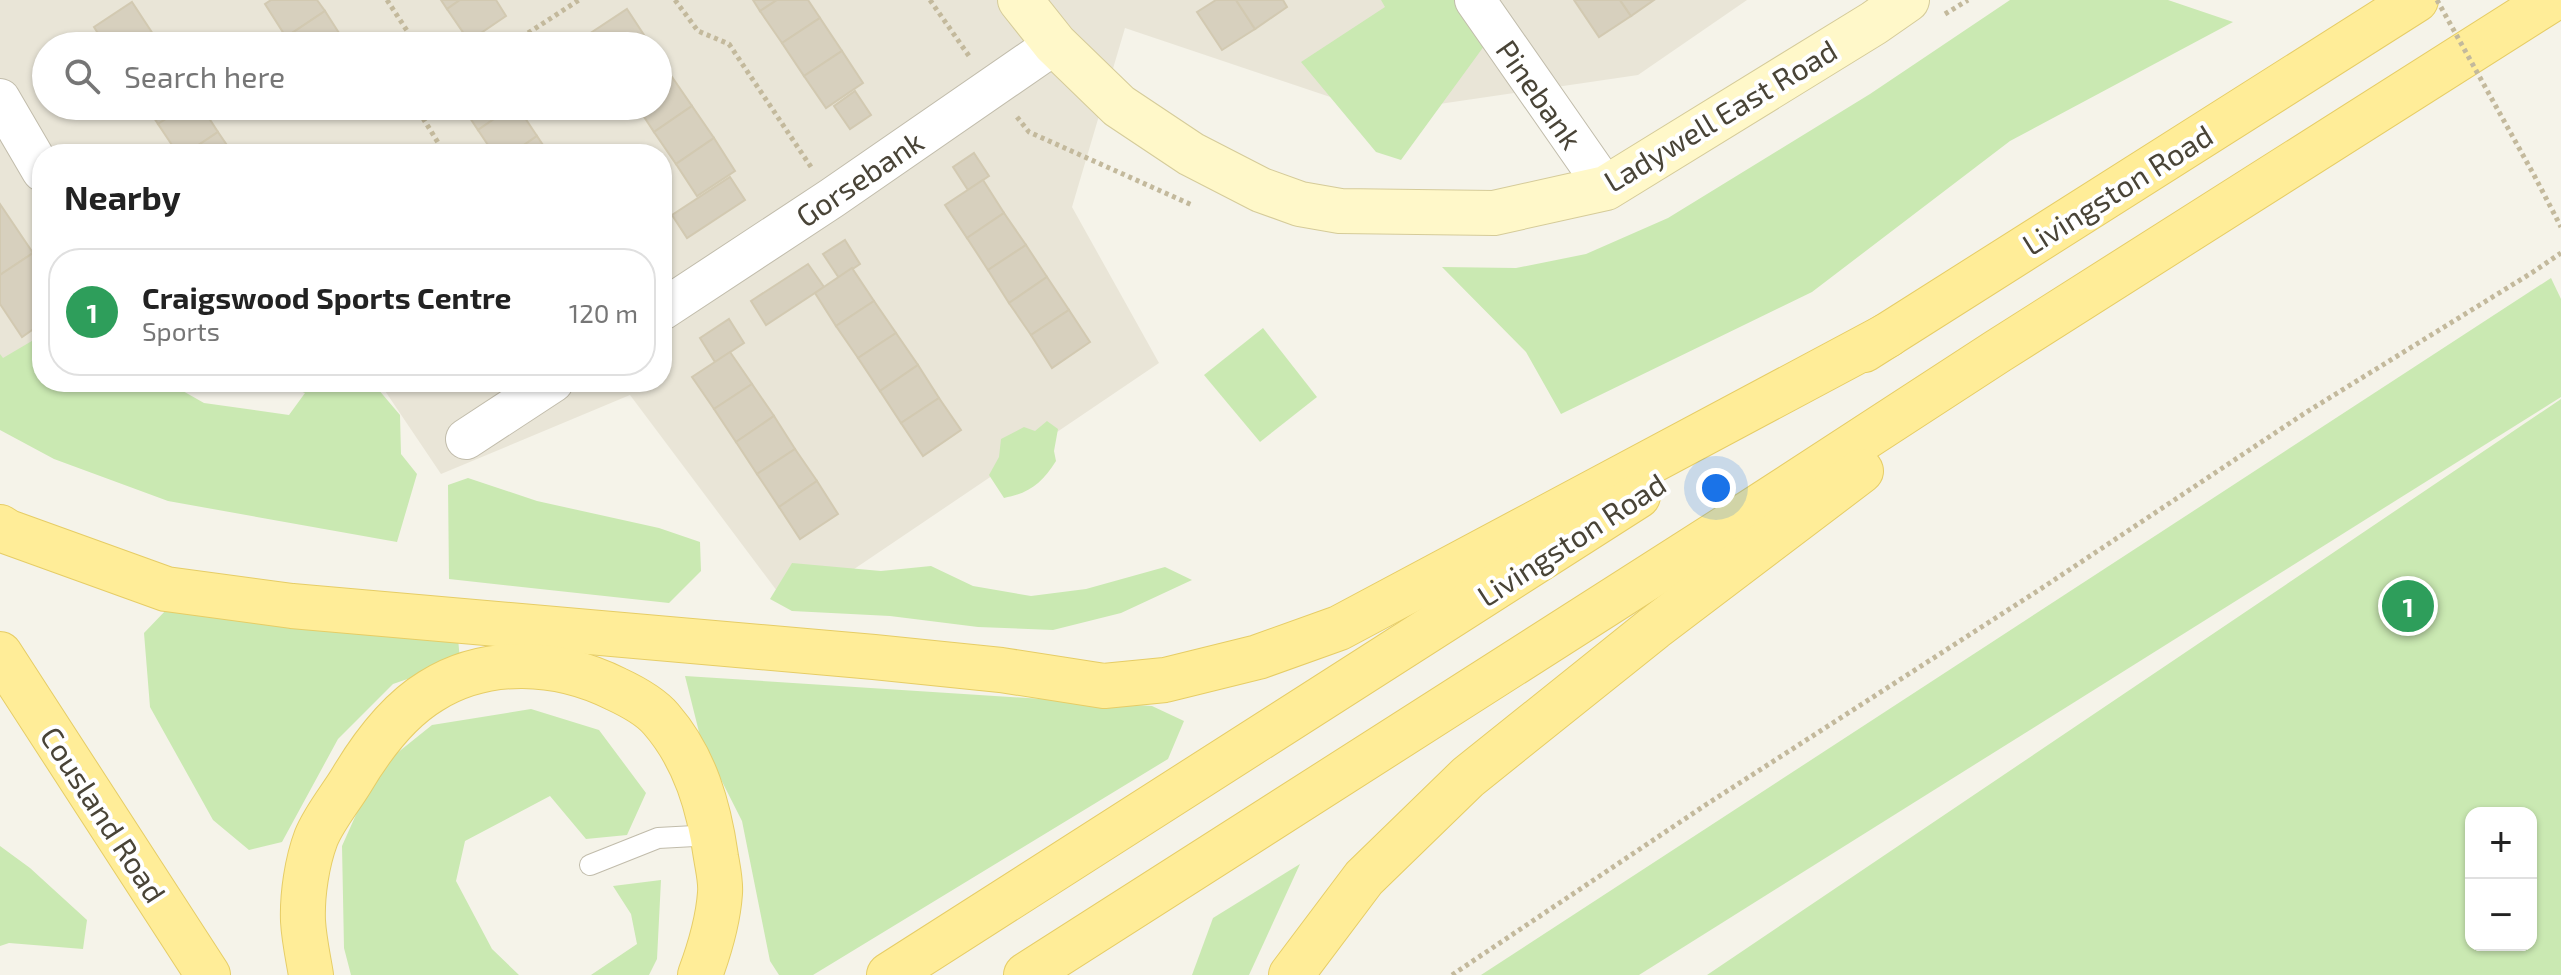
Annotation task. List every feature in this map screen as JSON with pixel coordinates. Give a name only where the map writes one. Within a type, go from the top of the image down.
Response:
[{"type":"main road","name":"Livingston Road","points":[[889,975],[2416,0]]},
{"type":"main road","points":[[1026,975],[2551,0]]},
{"type":"main road","points":[[0,527],[166,589],[292,606],[906,660],[1001,670],[1104,686],[1165,680],[1258,657],[1339,628],[1888,335]]},
{"type":"main road","points":[[1291,975],[1364,878],[1468,777],[1654,628],[1833,493],[1922,421],[1998,351]]},
{"type":"main road","name":"Cousland Road","points":[[0,654],[208,975]]},
{"type":"main road","points":[[311,975],[303,921],[308,871],[317,836],[357,771],[402,715],[430,691],[475,672],[520,665],[566,670],[630,695],[660,717],[684,752],[703,793],[721,890],[713,940],[700,975]]},
{"type":"street","name":"Ladywell East Road","points":[[1020,0],[1055,44],[1119,106],[1191,154],[1261,190],[1300,204],[1340,211],[1494,213],[1606,188],[1921,11]]},
{"type":"street","name":"Pinebank","points":[[1475,0],[1606,188]]},
{"type":"street","name":"Gorsebank","points":[[672,303],[832,198],[1055,44]]},
{"type":"street","points":[[0,99],[32,154]]},
{"type":"street","points":[[466,439],[513,430],[545,392]]},
{"type":"lane","points":[[590,865],[658,838],[713,835]]},
{"type":"path","points":[[387,0],[408,32]]},
{"type":"path","points":[[530,32],[579,0]]},
{"type":"path","points":[[675,0],[698,31],[729,44],[832,198]]},
{"type":"path","points":[[930,0],[991,88],[1029,132],[1197,207]]},
{"type":"path","points":[[1921,11],[1968,0]]},
{"type":"path","points":[[2437,0],[2561,227]]},
{"type":"path","points":[[424,120],[439,144]]},
{"type":"path","points":[[1452,975],[1707,804],[2039,590],[2305,413],[2561,253]]},
{"type":"shaded area","points":[[0,0],[1747,0],[1638,75],[1378,113],[1125,28],[1072,207],[1159,363],[792,611],[630,395],[441,474],[386,392],[672,392],[672,144],[32,144],[32,360],[0,377]]},
{"type":"green space","points":[[1381,0],[1457,0],[1487,42],[1401,160],[1376,152],[1301,62],[1385,7]]},
{"type":"green space","points":[[2010,0],[2168,0],[2233,22],[2010,141],[1812,292],[1561,414],[1526,352],[1442,267],[1516,268],[1586,254],[1668,218],[1870,94]]},
{"type":"green space","points":[[2551,278],[2561,299],[2561,397],[1639,975],[1481,975]]},
{"type":"green space","points":[[1263,328],[1317,397],[1260,442],[1204,375]]},
{"type":"green space","points":[[32,341],[32,392],[185,392],[204,403],[289,415],[305,393],[302,392],[380,392],[400,415],[401,454],[417,474],[397,542],[168,501],[54,459],[0,430],[0,354],[3,358]]},
{"type":"green space","points":[[2561,399],[2561,975],[1707,975]]},
{"type":"green space","points":[[1047,421],[1058,429],[1054,451],[1056,461],[1034,486],[1004,498],[989,475],[999,457],[1001,439],[1024,427],[1035,431]]},
{"type":"green space","points":[[468,478],[537,501],[659,528],[700,542],[701,571],[669,603],[449,579],[448,485]]},
{"type":"green space","points":[[792,563],[881,571],[931,566],[973,586],[1031,596],[1086,589],[1165,567],[1192,580],[1121,613],[1053,630],[978,627],[890,616],[792,611],[770,599]]},
{"type":"green space","points":[[168,608],[458,638],[460,661],[393,684],[338,739],[282,842],[249,850],[213,820],[150,707],[144,633]]},
{"type":"green space","points":[[685,676],[1152,706],[1184,721],[1168,759],[813,975],[779,975],[770,961],[742,821],[701,740]]},
{"type":"green space","points":[[531,709],[599,730],[646,793],[627,835],[586,839],[550,796],[465,841],[456,881],[492,949],[519,975],[351,975],[344,948],[342,846],[376,770],[432,725]]},
{"type":"green space","points":[[0,846],[30,868],[87,920],[83,949],[9,943],[0,946]]},
{"type":"green space","points":[[1300,864],[1249,975],[1192,975],[1213,918]]},
{"type":"green space","points":[[661,880],[657,959],[649,975],[591,975],[637,944],[631,914],[613,886]]},
{"type":"building","points":[[271,0],[317,0],[325,11],[294,32],[283,32],[265,4]]},
{"type":"building","points":[[441,0],[460,0],[447,9]]},
{"type":"building","points":[[460,0],[496,0],[506,16],[482,32],[463,32],[447,9]]},
{"type":"building","points":[[753,0],[777,0],[760,11]]},
{"type":"building","points":[[777,0],[808,0],[820,18],[782,43],[760,11]]},
{"type":"building","points":[[1216,0],[1236,0],[1255,29],[1222,50],[1197,12]]},
{"type":"building","points":[[1236,0],[1283,0],[1287,7],[1255,29]]},
{"type":"building","points":[[1574,0],[1620,0],[1631,16],[1599,37]]},
{"type":"building","points":[[1620,0],[1654,0],[1631,16]]},
{"type":"building","points":[[132,2],[152,32],[97,32],[94,27]]},
{"type":"building","points":[[627,9],[642,32],[592,32]]},
{"type":"building","points":[[325,11],[338,32],[294,32]]},
{"type":"building","points":[[820,18],[842,51],[804,76],[782,43]]},
{"type":"building","points":[[842,51],[863,83],[826,108],[804,76]]},
{"type":"building","points":[[672,77],[692,106],[672,120]]},
{"type":"building","points":[[855,91],[871,115],[850,129],[834,106]]},
{"type":"building","points":[[692,106],[714,138],[676,164],[672,158],[672,144],[662,144],[654,132]]},
{"type":"building","points":[[164,120],[210,120],[218,132],[200,144],[171,144],[158,124]]},
{"type":"building","points":[[471,120],[493,120],[478,130]]},
{"type":"building","points":[[493,120],[526,120],[537,136],[525,144],[487,144],[478,130]]},
{"type":"building","points":[[646,120],[672,120],[654,132]]},
{"type":"building","points":[[218,132],[226,144],[200,144]]},
{"type":"building","points":[[537,136],[542,144],[525,144]]},
{"type":"building","points":[[714,138],[735,171],[697,196],[676,164]]},
{"type":"building","points":[[974,153],[989,176],[968,190],[953,167]]},
{"type":"building","points":[[730,177],[745,200],[687,238],[672,215]]},
{"type":"building","points":[[983,180],[1004,213],[967,238],[945,205]]},
{"type":"building","points":[[0,204],[32,254],[0,275]]},
{"type":"building","points":[[1004,213],[1026,245],[988,270],[967,238]]},
{"type":"building","points":[[845,240],[860,264],[839,278],[823,254]]},
{"type":"building","points":[[1026,245],[1047,277],[1009,303],[988,270]]},
{"type":"building","points":[[32,254],[32,330],[22,337],[0,304],[0,275]]},
{"type":"building","points":[[808,264],[824,287],[766,325],[751,301]]},
{"type":"building","points":[[852,268],[874,301],[836,326],[815,293]]},
{"type":"building","points":[[1047,277],[1069,310],[1031,335],[1009,303]]},
{"type":"building","points":[[874,301],[896,333],[858,358],[836,326]]},
{"type":"building","points":[[1069,310],[1090,342],[1052,368],[1031,335]]},
{"type":"building","points":[[729,319],[744,343],[715,362],[700,338]]},
{"type":"building","points":[[896,333],[918,365],[880,391],[858,358]]},
{"type":"building","points":[[730,352],[752,384],[714,409],[692,377]]},
{"type":"building","points":[[918,365],[939,398],[901,423],[880,391]]},
{"type":"building","points":[[752,384],[774,416],[736,442],[714,409]]},
{"type":"building","points":[[939,398],[961,430],[923,456],[901,423]]},
{"type":"building","points":[[774,416],[795,449],[757,474],[736,442]]},
{"type":"building","points":[[795,449],[817,481],[779,507],[757,474]]},
{"type":"building","points":[[817,481],[838,514],[800,539],[779,507]]},
{"type":"place","name":"Craigswood Sports Centre","points":[[2408,606]]}]
